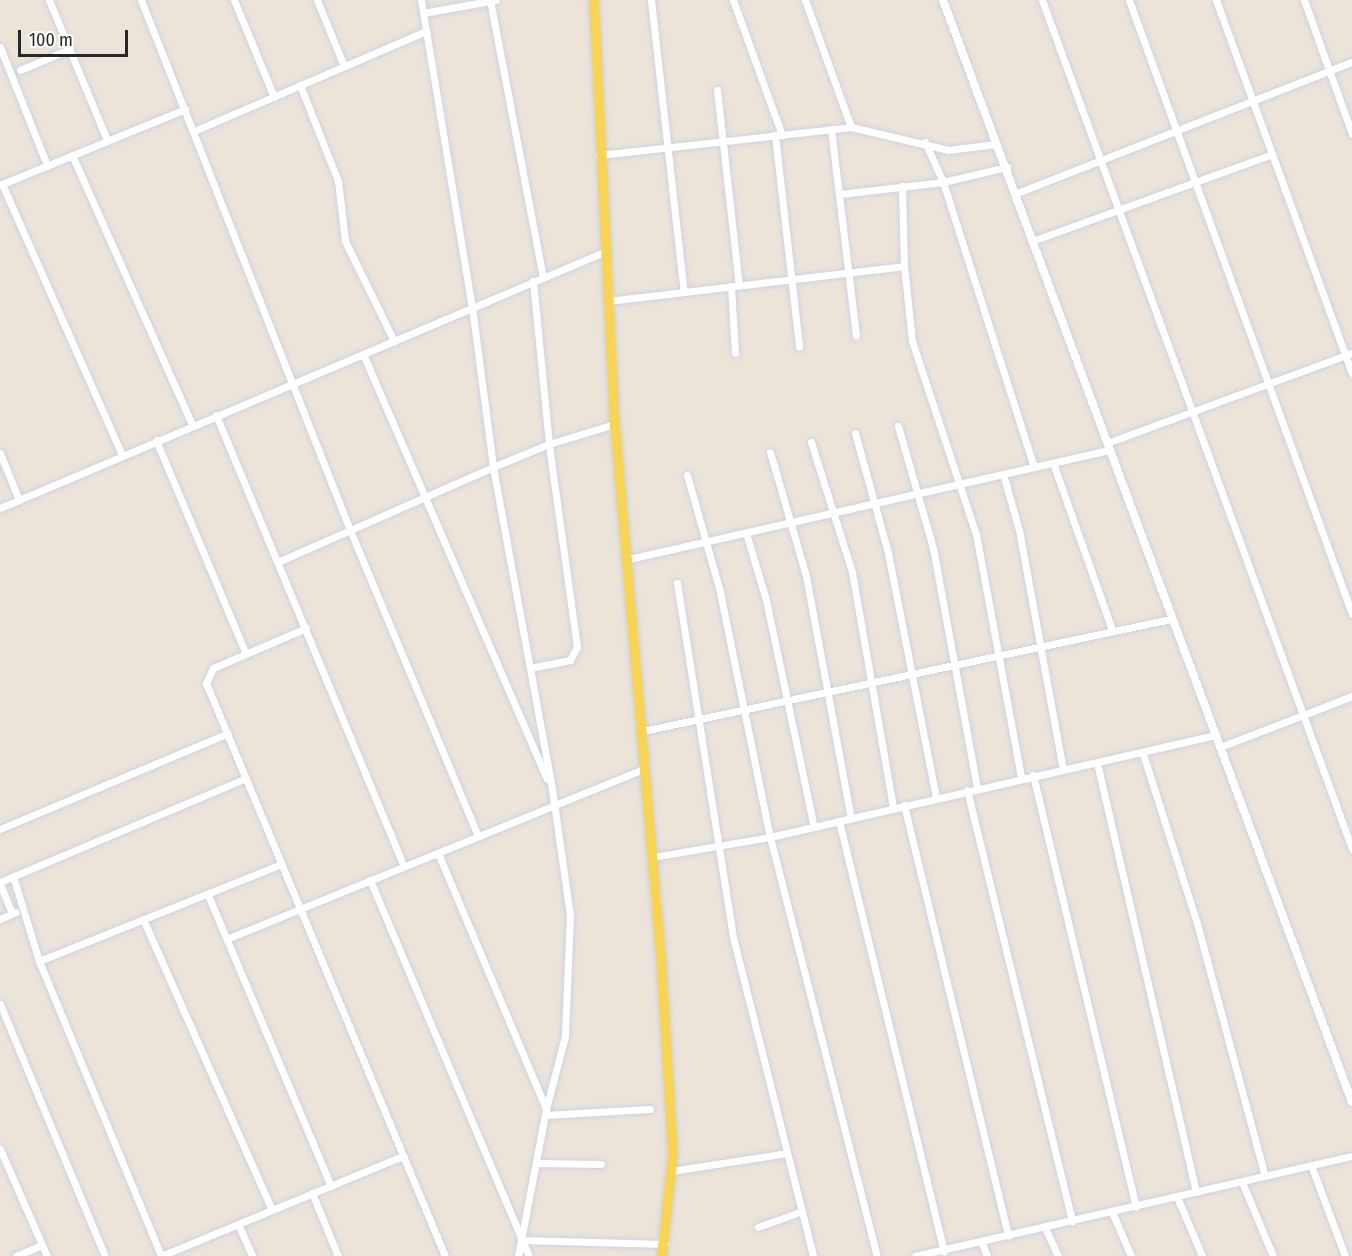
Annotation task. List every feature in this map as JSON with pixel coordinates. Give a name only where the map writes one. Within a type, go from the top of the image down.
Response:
[{"type":"main road","points":[[594,0],[599,154],[615,424],[629,559],[653,857],[671,1171],[662,1256]]},
{"type":"street","points":[[49,0],[107,140]]},
{"type":"street","points":[[141,0],[294,383],[350,530],[478,836]]},
{"type":"street","points":[[234,0],[274,97]]},
{"type":"street","points":[[317,0],[344,66]]},
{"type":"street","points":[[421,0],[472,307],[493,466],[555,805],[570,915],[565,1036],[545,1112],[518,1256]]},
{"type":"street","points":[[423,13],[492,0],[543,277]]},
{"type":"street","points":[[651,0],[684,292]]},
{"type":"street","points":[[733,0],[779,135],[799,347]]},
{"type":"street","points":[[805,0],[851,127]]},
{"type":"street","points":[[943,0],[996,144],[1035,240],[1170,619],[1216,735],[1351,1098]]},
{"type":"street","points":[[1042,0],[1352,849]]},
{"type":"street","points":[[1129,0],[1352,614]]},
{"type":"street","points":[[1216,0],[1349,355],[1352,373]]},
{"type":"street","points":[[1304,0],[1352,134]]},
{"type":"street","points":[[194,131],[426,31]]},
{"type":"street","points":[[0,47],[47,165]]},
{"type":"street","points":[[20,70],[70,50]]},
{"type":"street","points":[[1017,193],[1352,62]]},
{"type":"street","points":[[300,85],[338,181],[345,241],[394,341]]},
{"type":"street","points":[[717,90],[735,286],[735,353]]},
{"type":"street","points":[[122,455],[1,184],[185,109]]},
{"type":"street","points":[[599,154],[851,127],[925,142],[948,150],[996,144]]},
{"type":"street","points":[[831,129],[856,335]]},
{"type":"street","points":[[925,142],[943,182],[1034,467]]},
{"type":"street","points":[[1035,240],[1272,154]]},
{"type":"street","points":[[72,155],[192,424]]},
{"type":"street","points":[[840,194],[943,182],[1007,167]]},
{"type":"street","points":[[902,186],[904,266],[912,341],[976,534],[1021,777]]},
{"type":"street","points":[[0,508],[192,424],[604,252]]},
{"type":"street","points":[[607,301],[904,266]]},
{"type":"street","points":[[530,668],[570,660],[577,647],[549,444],[533,281]]},
{"type":"street","points":[[363,354],[422,498],[552,789]]},
{"type":"street","points":[[629,559],[1053,463],[1108,446],[1191,412],[1349,355]]},
{"type":"street","points":[[216,415],[280,561],[404,866]]},
{"type":"street","points":[[280,561],[493,466],[549,444],[615,424]]},
{"type":"street","points":[[898,426],[919,493],[955,665],[977,788]]},
{"type":"street","points":[[855,433],[876,503],[913,674],[936,798]]},
{"type":"street","points":[[156,440],[246,654]]},
{"type":"street","points":[[811,442],[852,572],[869,684],[893,808]]},
{"type":"street","points":[[770,452],[806,576],[825,693],[851,818]]},
{"type":"street","points":[[0,453],[19,500]]},
{"type":"street","points":[[1053,463],[1113,632]]},
{"type":"street","points":[[1003,474],[1019,530],[1063,769]]},
{"type":"street","points":[[687,475],[720,592],[742,711],[770,837],[877,1256]]},
{"type":"street","points":[[746,533],[765,600],[814,827]]},
{"type":"street","points":[[677,583],[734,941],[813,1256]]},
{"type":"street","points":[[643,731],[698,722],[1170,619]]},
{"type":"street","points":[[306,628],[207,674],[206,683],[445,1256]]},
{"type":"street","points":[[1220,747],[1352,696]]},
{"type":"street","points":[[0,829],[228,733]]},
{"type":"street","points":[[653,857],[770,837],[1021,777],[1143,754],[1216,735]]},
{"type":"street","points":[[1143,754],[1197,923],[1264,1176]]},
{"type":"street","points":[[1097,763],[1196,1192]]},
{"type":"street","points":[[229,938],[646,768]]},
{"type":"street","points":[[1033,775],[1136,1207]]},
{"type":"street","points":[[12,914],[0,883],[246,778]]},
{"type":"street","points":[[968,790],[1072,1221]]},
{"type":"street","points":[[904,806],[1008,1236]]},
{"type":"street","points":[[840,821],[944,1251]]},
{"type":"street","points":[[438,853],[545,1112]]},
{"type":"street","points":[[39,961],[281,864]]},
{"type":"street","points":[[13,876],[39,961],[161,1256],[403,1156]]},
{"type":"street","points":[[370,880],[530,1256]]},
{"type":"street","points":[[208,895],[229,938],[331,1185]]},
{"type":"street","points":[[0,919],[22,910]]},
{"type":"street","points":[[143,919],[272,1210]]},
{"type":"street","points":[[0,1004],[105,1256]]},
{"type":"street","points":[[545,1112],[650,1109]]},
{"type":"street","points":[[0,1149],[46,1256]]},
{"type":"street","points":[[671,1171],[787,1153]]},
{"type":"street","points":[[919,1256],[1352,1156]]},
{"type":"street","points":[[536,1163],[601,1164]]},
{"type":"street","points":[[1311,1165],[1345,1256]]},
{"type":"street","points":[[1242,1182],[1273,1256]]},
{"type":"street","points":[[312,1193],[338,1256]]},
{"type":"street","points":[[1177,1197],[1202,1256]]},
{"type":"street","points":[[758,1227],[802,1211]]},
{"type":"street","points":[[1112,1212],[1131,1256]]},
{"type":"street","points":[[238,1224],[252,1256]]},
{"type":"street","points":[[1045,1227],[1058,1256]]},
{"type":"street","points":[[522,1240],[664,1244]]},
{"type":"street","points":[[982,1243],[987,1256]]},
{"type":"street","points":[[16,1256],[42,1245]]}]
